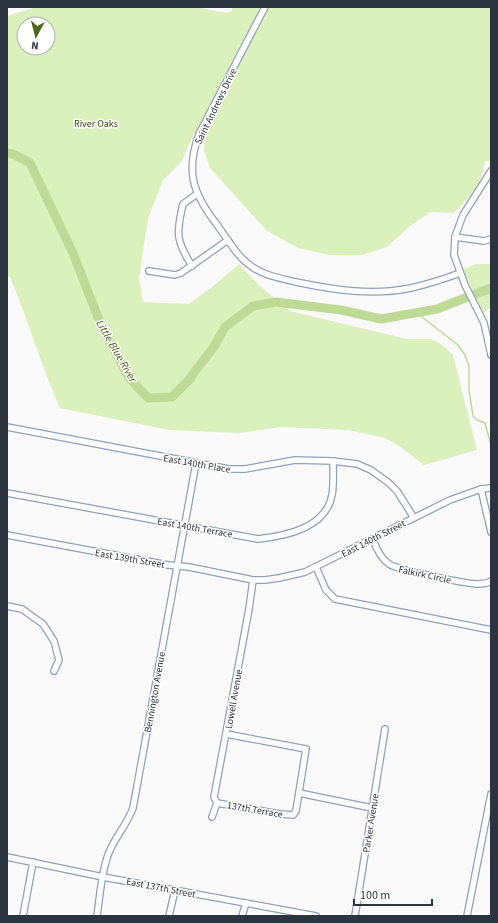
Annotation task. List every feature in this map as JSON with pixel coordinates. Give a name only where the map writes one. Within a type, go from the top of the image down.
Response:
[{"type":"street","name":"Saint Andrews Drive","points":[[265,7],[199,134],[194,148],[192,172],[197,194],[203,206],[240,256],[250,266],[265,274],[322,288],[352,291],[391,291],[432,283],[460,273]]},
{"type":"street","points":[[491,171],[488,179],[463,215],[455,237],[454,255],[465,285],[484,323],[491,355]]},
{"type":"street","points":[[192,266],[182,250],[178,232],[183,204],[197,194]]},
{"type":"street","points":[[455,237],[484,241],[491,239]]},
{"type":"street","points":[[149,271],[175,275],[192,266],[228,240]]},
{"type":"street","name":"East 140th Place","points":[[7,427],[237,470],[295,460],[333,461],[357,464],[380,476],[397,491],[414,518]]},
{"type":"street","name":"East 140th Terrace","points":[[7,493],[258,539],[296,532],[324,513],[329,505],[332,494],[333,461]]},
{"type":"street","name":"Bennington Avenue","points":[[97,916],[103,876],[109,853],[128,820],[133,808],[196,463]]},
{"type":"street","name":"East 140th Street","points":[[253,580],[279,578],[305,572],[450,500],[481,489],[491,488]]},
{"type":"street","points":[[481,489],[491,532]]},
{"type":"street","name":"East 139th Street","points":[[7,535],[189,567],[253,580]]},
{"type":"street","name":"Falkirk Circle","points":[[373,538],[383,559],[396,568],[474,584],[488,583],[491,581]]},
{"type":"street","points":[[316,567],[326,590],[335,599],[491,630]]},
{"type":"street","name":"Lowell Avenue","points":[[212,816],[217,803],[214,797],[253,580]]},
{"type":"street","points":[[7,606],[22,609],[43,624],[54,642],[59,660],[54,671]]},
{"type":"street","name":"Parker Avenue","points":[[355,916],[385,729]]},
{"type":"street","points":[[226,734],[306,749],[298,793],[372,808]]},
{"type":"street","name":"137th Terrace","points":[[217,803],[280,814],[294,814],[296,810],[298,793]]},
{"type":"street","points":[[467,916],[491,794]]},
{"type":"street","name":"East 137th Street","points":[[7,857],[316,916]]},
{"type":"street","points":[[23,916],[33,862]]},
{"type":"street","points":[[169,916],[175,890]]},
{"type":"street","points":[[242,916],[246,903]]},
{"type":"green space","name":"River Oaks","points":[[37,7],[195,7],[228,13],[232,11],[232,7],[491,7],[491,161],[485,161],[481,177],[474,190],[454,213],[430,212],[409,227],[387,247],[362,255],[329,255],[298,248],[266,230],[210,168],[204,150],[205,140],[194,133],[182,161],[163,180],[148,218],[139,278],[143,302],[189,304],[239,264],[259,285],[290,311],[407,339],[431,339],[441,344],[453,355],[477,450],[424,465],[402,448],[385,438],[348,430],[281,427],[239,433],[169,430],[60,408],[17,293],[10,277],[7,276],[7,16]]},
{"type":"green space","points":[[476,264],[491,264],[491,307],[483,313],[463,269]]},
{"type":"waterway","name":"Little Blue River","points":[[7,153],[13,154],[30,163],[73,253],[101,325],[130,379],[148,398],[172,397],[190,379],[214,347],[225,327],[253,306],[276,302],[341,310],[381,319],[437,309],[491,288]]},
{"type":"waterway","points":[[417,313],[458,345],[465,355],[469,366],[469,390],[473,416],[477,420],[485,423],[491,445]]}]
